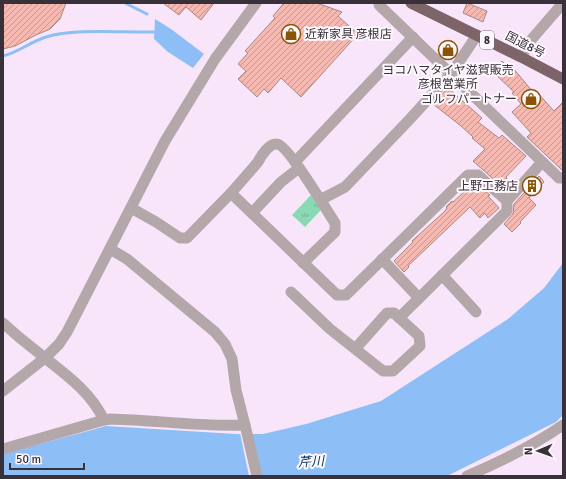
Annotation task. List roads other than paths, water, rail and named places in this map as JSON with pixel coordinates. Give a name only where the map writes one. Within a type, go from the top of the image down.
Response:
[{"type":"highway","name":"国道8号","points":[[411,3],[563,79]]},
{"type":"street","points":[[3,391],[45,358],[59,344],[67,332],[165,141],[208,70],[256,3]]},
{"type":"street","points":[[379,3],[379,5],[542,162],[559,178],[563,178]]},
{"type":"street","points":[[521,57],[531,40],[563,3]]},
{"type":"street","points":[[320,200],[345,187],[451,74],[477,35]]},
{"type":"street","points":[[252,213],[282,182],[413,37]]},
{"type":"street","points":[[131,208],[180,238],[188,238],[231,193],[271,146],[275,144],[282,146],[297,165],[335,223],[335,232],[303,263]]},
{"type":"street","points":[[399,318],[507,211],[507,201],[542,162]]},
{"type":"street","points":[[231,193],[337,295],[346,295],[468,174],[478,175],[507,201]]},
{"type":"street","points":[[110,249],[127,259],[215,332],[225,344],[232,359],[236,390],[257,476]]},
{"type":"street","points":[[382,259],[419,298]]},
{"type":"street","points":[[442,275],[476,312]]},
{"type":"street","points":[[291,292],[330,330],[383,371],[393,371],[420,346],[419,336],[394,313],[387,313],[355,349]]},
{"type":"street","points":[[3,323],[82,388],[99,409],[104,420]]},
{"type":"street","points":[[3,449],[104,420],[126,419],[194,425],[227,426],[246,429]]},
{"type":"street","points":[[467,476],[506,459],[547,436],[563,425]]},
{"type":"water","points":[[155,19],[204,54],[193,68],[168,52],[154,39]]},
{"type":"water","name":"芹川","points":[[563,263],[563,415],[556,422],[447,476],[3,476],[3,454],[106,426],[236,434],[263,434],[306,424],[381,401],[508,319],[544,288]]},
{"type":"waterway","points":[[125,3],[147,14]]},
{"type":"waterway","points":[[3,56],[40,39],[58,34],[85,32],[154,32]]},
{"type":"place","name":"近新家具 彦根店","points":[[291,34]]},
{"type":"place","name":"ヨコハマタイヤ滋賀販売 彦根営業所","points":[[448,50]]},
{"type":"place","name":"ゴルフパートナー","points":[[531,99]]},
{"type":"place","name":"上野工務店","points":[[532,186]]}]
